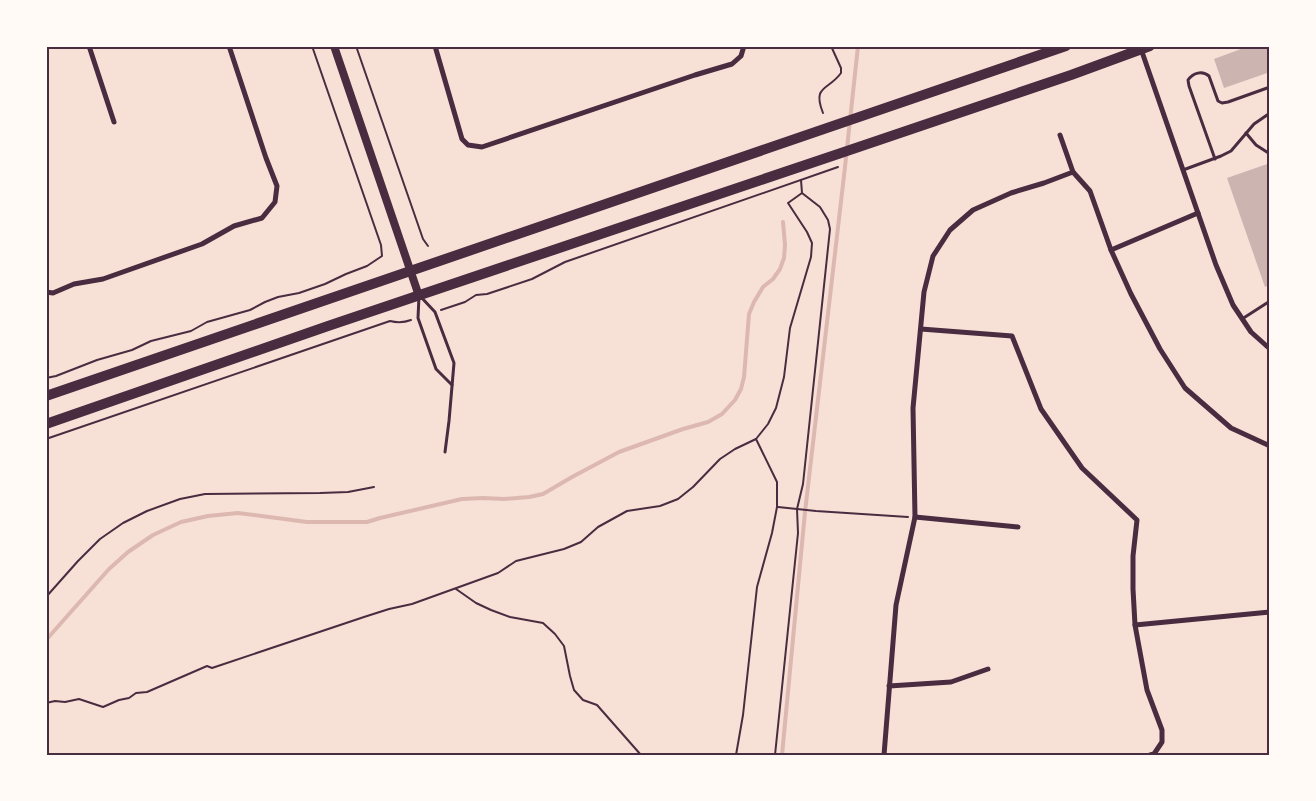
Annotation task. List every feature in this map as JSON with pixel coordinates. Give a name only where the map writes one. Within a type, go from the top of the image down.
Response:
[{"type":"main road","points":[[46,396],[1066,46]]},
{"type":"main road","points":[[46,424],[328,326],[1071,75],[1144,47]]},
{"type":"street","points":[[89,46],[114,122]]},
{"type":"street","points":[[46,292],[53,294],[74,284],[103,279],[202,244],[234,226],[262,218],[276,202],[277,186],[229,46]]},
{"type":"street","points":[[334,46],[419,296]]},
{"type":"street","points":[[435,46],[462,139],[468,145],[482,146],[732,64],[741,56],[744,46]]},
{"type":"street","points":[[1144,47],[1182,170],[1216,265],[1233,305],[1251,332],[1270,349]]},
{"type":"street","points":[[1060,135],[1073,172],[1090,191],[1111,250],[1131,294],[1160,349],[1185,388],[1231,428],[1270,446]]},
{"type":"street","points":[[884,755],[896,605],[915,517],[913,408],[924,292],[934,256],[950,230],[973,210],[1011,193],[1073,172]]},
{"type":"street","points":[[1111,250],[1198,213]]},
{"type":"street","points":[[921,330],[1012,336],[1042,409],[1082,468],[1137,520],[1132,589],[1134,625],[1148,690],[1162,730],[1162,742],[1154,754],[1150,755]]},
{"type":"street","points":[[915,517],[1018,527]]},
{"type":"street","points":[[1134,625],[1270,612]]},
{"type":"street","points":[[889,686],[951,682],[988,670]]},
{"type":"lane","points":[[1215,159],[1189,86],[1188,80],[1191,76],[1196,73],[1206,73],[1209,76],[1218,101],[1222,103],[1270,87]]},
{"type":"lane","points":[[1182,170],[1215,159],[1231,151],[1258,120],[1270,113]]},
{"type":"lane","points":[[1246,133],[1256,145],[1270,154]]},
{"type":"lane","points":[[419,296],[418,318],[436,369],[452,385]]},
{"type":"lane","points":[[419,296],[435,312],[454,363],[450,421],[445,452]]},
{"type":"lane","points":[[1242,319],[1270,301]]},
{"type":"path","points":[[46,378],[132,350],[151,341],[191,330],[207,322],[250,310],[271,300],[325,284],[367,266],[382,256],[381,245],[312,46]]},
{"type":"path","points":[[356,46],[423,239],[428,246]]},
{"type":"path","points":[[823,113],[819,95],[841,73],[841,68],[831,46]]},
{"type":"path","points":[[452,306],[466,302],[476,295],[487,294],[532,279],[565,262],[839,166]]},
{"type":"path","points":[[775,755],[798,533],[796,508],[803,484],[830,229],[828,220],[820,207],[802,193],[801,180]]},
{"type":"path","points":[[46,703],[79,699],[103,707],[119,700],[130,698],[136,693],[147,692],[208,666],[212,668],[364,616],[412,604],[498,573],[516,561],[564,549],[581,542],[598,527],[627,511],[660,506],[678,498],[693,487],[720,459],[756,439],[768,424],[776,408],[784,377],[790,328],[812,257],[812,243],[788,203],[802,193]]},
{"type":"path","points":[[46,439],[390,321],[404,323]]},
{"type":"path","points":[[736,755],[743,715],[757,588],[777,507],[777,482],[756,439]]},
{"type":"path","points":[[46,597],[100,539],[130,520],[180,499],[205,494],[348,492],[374,487]]},
{"type":"path","points":[[777,507],[915,517]]},
{"type":"path","points":[[456,588],[476,603],[510,617],[543,623],[564,646],[574,690],[583,700],[597,704],[641,755]]},
{"type":"path","points":[[678,755],[714,755]]},
{"type":"building","points":[[1249,46],[1270,46],[1270,72],[1224,88],[1214,59]]},
{"type":"building","points":[[1270,163],[1270,285],[1265,287],[1227,178]]},
{"type":"waterway","points":[[782,755],[805,512],[858,46]]},
{"type":"waterway","points":[[46,640],[109,569],[128,552],[153,535],[181,522],[208,516],[238,513],[307,522],[367,522],[462,499],[529,497],[543,494],[619,452],[708,422],[722,414],[735,400],[741,389],[744,377],[749,314],[763,287],[773,279],[780,269],[784,258],[785,245],[783,222]]}]
